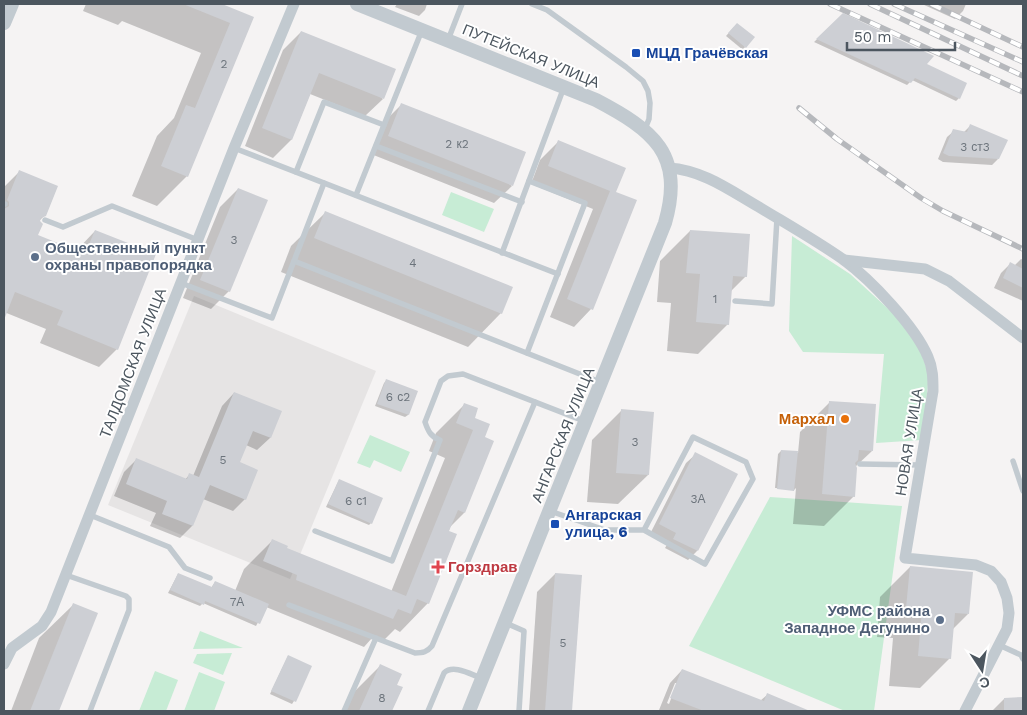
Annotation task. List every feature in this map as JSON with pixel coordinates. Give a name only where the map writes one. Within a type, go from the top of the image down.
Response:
[{"type":"street","points":[[4,23],[12,4]]},
{"type":"street","name":"ТАЛДОМСКАЯ УЛИЦА","points":[[4,664],[12,648],[36,631],[46,621],[90,515],[234,148],[294,4]]},
{"type":"street","name":"ПУТЕЙСКАЯ УЛИЦА","points":[[357,4],[596,100],[623,114],[645,129],[662,150],[669,168]]},
{"type":"street","name":"НОВАЯ УЛИЦА","points":[[669,168],[695,172],[778,218],[844,260],[892,306],[910,327],[929,359],[933,374],[933,391],[905,558],[976,565],[990,570],[1001,582],[1007,598],[1009,613],[1007,629],[965,711]]},
{"type":"street","name":"АНГАРСКАЯ УЛИЦА","points":[[470,711],[664,223],[670,203],[669,168]]},
{"type":"street","points":[[844,260],[925,269],[949,281],[1023,338]]},
{"type":"lane","points":[[448,40],[462,4]]},
{"type":"lane","points":[[532,4],[547,10],[643,81],[648,91],[650,103],[649,119],[645,129]]},
{"type":"lane","points":[[356,195],[422,30]]},
{"type":"lane","points":[[502,252],[564,87]]},
{"type":"lane","points":[[296,172],[324,102],[384,125]]},
{"type":"lane","points":[[376,146],[522,202]]},
{"type":"lane","points":[[234,148],[558,274]]},
{"type":"lane","points":[[528,353],[585,203],[529,182]]},
{"type":"lane","points":[[181,283],[272,318],[324,183]]},
{"type":"lane","points":[[45,220],[63,227],[112,206],[198,240]]},
{"type":"lane","points":[[735,300],[772,304],[778,218]]},
{"type":"lane","points":[[294,260],[602,382]]},
{"type":"lane","points":[[315,531],[392,561],[440,440],[433,438],[425,422],[441,381],[448,376],[463,374],[586,422]]},
{"type":"lane","points":[[289,605],[415,653],[428,651],[432,646],[535,402]]},
{"type":"lane","points":[[550,511],[605,530],[644,530],[705,564],[753,479],[746,462],[694,437],[644,530]]},
{"type":"lane","points":[[1013,461],[1023,491]]},
{"type":"lane","points":[[860,464],[921,465]]},
{"type":"lane","points":[[90,515],[169,547],[185,568],[210,578]]},
{"type":"lane","points":[[66,575],[126,596],[129,599],[129,610],[90,711]]},
{"type":"lane","points":[[506,623],[524,631],[519,711]]},
{"type":"lane","points":[[344,711],[376,638]]},
{"type":"lane","points":[[999,645],[1022,655]]},
{"type":"lane","points":[[428,711],[447,670],[454,669],[483,679]]},
{"type":"shaded area","points":[[194,296],[376,371],[290,579],[108,505]]},
{"type":"green space","points":[[451,192],[494,209],[484,232],[442,215]]},
{"type":"green space","points":[[792,236],[850,274],[895,315],[919,347],[929,375],[922,440],[876,443],[884,354],[803,352],[789,331]]},
{"type":"green space","points":[[370,435],[410,452],[401,472],[374,460],[370,468],[357,463]]},
{"type":"green space","points":[[770,497],[902,506],[874,711],[845,711],[689,646]]},
{"type":"green space","points":[[200,631],[243,648],[193,649]]},
{"type":"green space","points":[[232,653],[223,675],[193,663],[197,654]]},
{"type":"green space","points":[[155,671],[178,680],[166,711],[139,711]]},
{"type":"green space","points":[[199,672],[225,682],[214,711],[184,711]]},
{"type":"building","points":[[183,4],[222,4],[254,17],[188,177],[161,166],[186,105],[195,108],[230,23]]},
{"type":"building","points":[[843,13],[934,56],[927,64],[967,83],[960,99],[915,78],[911,83],[816,39]]},
{"type":"building","points":[[737,23],[755,37],[746,48],[728,33]]},
{"type":"building","points":[[301,31],[396,69],[384,99],[319,73],[292,140],[262,128]]},
{"type":"building","points":[[401,103],[526,152],[513,186],[388,136]]},
{"type":"building","points":[[970,124],[1008,140],[999,159],[949,156],[943,153],[953,129],[967,132]]},
{"type":"building","points":[[558,140],[626,168],[616,192],[637,200],[593,310],[567,299],[610,191],[548,166]]},
{"type":"building","points":[[19,170],[58,186],[46,216],[41,218],[40,221],[43,224],[38,235],[85,254],[95,230],[156,254],[118,350],[57,325],[63,311],[15,292],[4,320],[4,209],[9,206],[7,200]]},
{"type":"building","points":[[238,188],[268,200],[230,292],[200,280]]},
{"type":"building","points":[[325,211],[513,287],[502,314],[314,238]]},
{"type":"building","points":[[690,230],[750,234],[747,277],[733,276],[729,325],[696,322],[700,274],[686,273]]},
{"type":"building","points":[[1010,262],[1023,269],[1023,288],[1003,278]]},
{"type":"building","points":[[386,379],[418,391],[409,415],[377,404]]},
{"type":"building","points":[[234,392],[282,411],[271,438],[253,431],[240,462],[258,470],[246,500],[210,485],[193,526],[162,514],[167,501],[126,484],[136,458],[187,479],[189,473],[199,477]]},
{"type":"building","points":[[829,401],[876,404],[873,451],[859,450],[858,460],[855,463],[857,468],[855,497],[822,494]]},
{"type":"building","points":[[464,403],[478,408],[475,418],[490,424],[485,437],[494,441],[465,513],[458,510],[449,531],[457,534],[429,604],[417,599],[411,614],[398,609],[393,619],[296,580],[297,575],[263,561],[272,539],[288,546],[287,548],[406,596],[473,430],[456,423]]},
{"type":"building","points":[[621,409],[654,412],[649,475],[616,473]]},
{"type":"building","points":[[781,450],[798,451],[794,491],[777,489]]},
{"type":"building","points":[[695,452],[738,474],[698,551],[673,539],[676,533],[659,524]]},
{"type":"building","points":[[339,479],[383,498],[372,524],[328,504]]},
{"type":"building","points":[[910,566],[973,572],[969,614],[955,613],[951,659],[918,656],[922,609],[906,608]]},
{"type":"building","points":[[178,573],[212,587],[215,581],[269,604],[260,624],[205,601],[204,605],[170,590]]},
{"type":"building","points":[[555,573],[582,575],[572,711],[545,711]]},
{"type":"building","points":[[73,603],[98,613],[59,711],[30,711]]},
{"type":"building","points":[[288,655],[312,666],[296,702],[271,691]]},
{"type":"building","points":[[380,664],[402,674],[397,685],[403,687],[392,711],[359,711]]},
{"type":"building","points":[[682,669],[764,701],[767,693],[810,711],[704,711],[670,698]]},
{"type":"building","points":[[1023,697],[1023,711],[1004,711],[1004,698]]},
{"type":"railway","points":[[830,4],[1023,92]]},
{"type":"railway","points":[[870,4],[1023,76]]},
{"type":"railway","points":[[894,4],[1023,62]]},
{"type":"railway","points":[[931,4],[1023,47]]},
{"type":"railway","points":[[799,108],[837,139],[921,198],[943,211],[1023,249]]},
{"type":"place","name":"МЦД Грачёвская","points":[[636,53]]},
{"type":"place","name":"Общественный пункт охраны правопорядка","points":[[35,257]]},
{"type":"place","name":"Мархал","points":[[845,419]]},
{"type":"place","name":"Ангарская улица, 6","points":[[555,524]]},
{"type":"place","name":"Горздрав","points":[[438,567]]},
{"type":"place","name":"УФМС района Западное Дегунино","points":[[940,620]]}]
